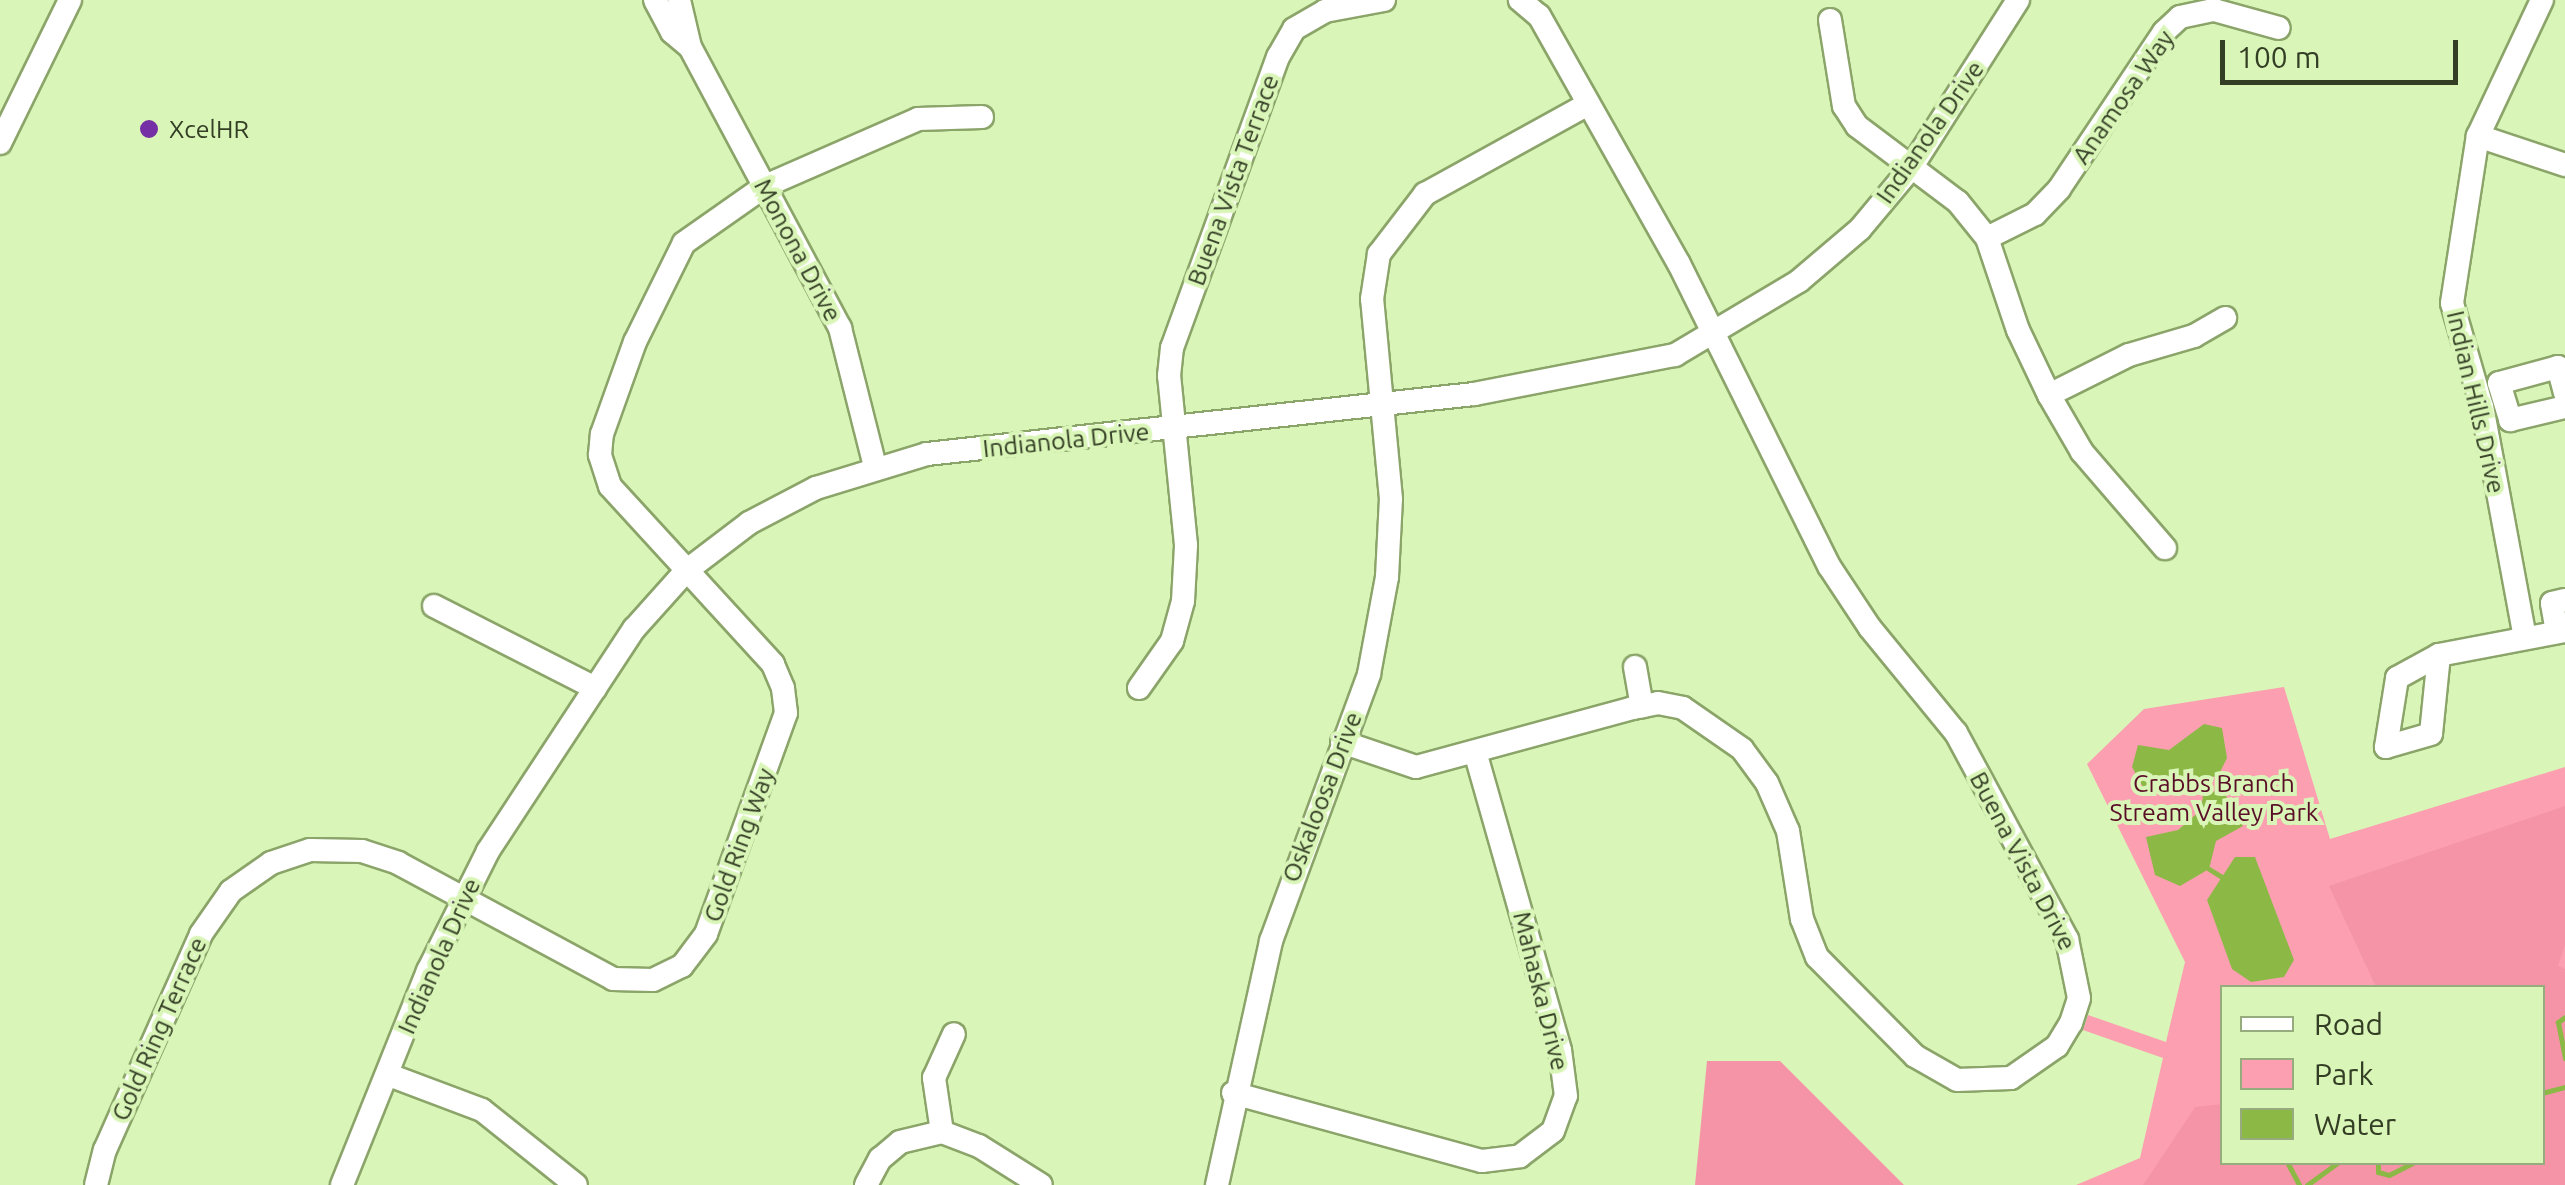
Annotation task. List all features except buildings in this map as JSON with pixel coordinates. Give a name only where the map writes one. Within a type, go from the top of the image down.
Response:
[{"type":"street","points":[[0,143],[70,0]]},
{"type":"street","name":"Monona Drive","points":[[655,0],[672,32],[690,47]]},
{"type":"street","name":"Monona Drive","points":[[679,0],[690,47],[840,328],[875,466]]},
{"type":"street","name":"Buena Vista Terrace","points":[[1139,688],[1172,640],[1183,601],[1186,545],[1174,429],[1172,348],[1278,56],[1294,29],[1326,11],[1384,0]]},
{"type":"street","points":[[1520,0],[1539,16],[1713,334]]},
{"type":"street","name":"Indianola Drive","points":[[342,1185],[462,897],[634,630],[686,571],[749,524],[875,466],[1384,406],[1568,380],[1675,355],[1799,281],[1860,230],[1911,168],[2018,0]]},
{"type":"street","name":"Indian Hills Drive","points":[[2524,638],[2494,404],[2452,302],[2478,136],[2542,0]]},
{"type":"street","name":"Anamosa Way","points":[[1987,238],[2035,214],[2059,189],[2164,32],[2180,17],[2214,10],[2278,28]]},
{"type":"street","points":[[1830,20],[1844,106],[1858,126],[1958,202],[1987,238],[2018,330],[2048,395],[2082,452],[2165,548]]},
{"type":"street","name":"Oskaloosa Drive","points":[[1217,1185],[1233,1093],[1271,941],[1369,674],[1388,576],[1391,499],[1372,300],[1379,254],[1391,230],[1425,194],[1588,104]]},
{"type":"street","name":"Gold Ring Way","points":[[462,897],[613,979],[639,982],[682,966],[706,934],[786,713],[774,664],[610,486],[600,455],[602,434],[657,290],[684,243],[765,186],[918,119],[982,117]]},
{"type":"street","points":[[2478,136],[2565,166]]},
{"type":"street","points":[[2048,395],[2129,354],[2194,336],[2225,318]]},
{"type":"street","name":"Buena Vista Drive","points":[[1342,742],[1416,767],[1476,755],[1642,706],[1683,708],[1742,749],[1788,831],[1802,919],[1817,957],[1915,1056],[1945,1075],[1983,1083],[2011,1078],[2057,1046],[2079,998],[2067,939],[1956,732],[1829,566],[1713,334]]},
{"type":"street","points":[[2565,393],[2558,367],[2500,383],[2494,404],[2510,420],[2565,407]]},
{"type":"street","points":[[2439,655],[2561,631],[2552,603],[2565,600]]},
{"type":"street","points":[[434,606],[594,688]]},
{"type":"street","points":[[1635,667],[1642,706]]},
{"type":"street","name":"Mahaska Drive","points":[[1233,1093],[1482,1161],[1520,1156],[1553,1132],[1566,1096],[1560,1050],[1476,755]]},
{"type":"street","name":"Gold Ring Terrace","points":[[96,1185],[104,1150],[201,934],[231,891],[271,862],[310,850],[362,851],[462,897]]},
{"type":"street","points":[[942,1132],[934,1078],[954,1034]]},
{"type":"street","points":[[388,1075],[482,1110],[576,1185]]},
{"type":"street","points":[[866,1185],[880,1159],[900,1142],[942,1132],[978,1146],[1040,1185]]},
{"type":"green space","name":"Crabbs Branch Stream Valley Park","points":[[2284,687],[2330,839],[2565,767],[2565,1185],[2076,1185],[2140,1158],[2163,1058],[2083,1030],[2088,1015],[2166,1042],[2185,962],[2087,764],[2144,709]]},
{"type":"shaded area","points":[[2565,806],[2565,945],[2558,966],[2565,969],[2565,1185],[2143,1185],[2195,1107],[2220,1104],[2220,1165],[2545,1165],[2545,985],[2375,985],[2329,886]]},
{"type":"shaded area","points":[[1707,1061],[1780,1061],[1904,1185],[1695,1185]]},
{"type":"water","points":[[2204,724],[2222,728],[2227,758],[2218,776],[2143,787],[2132,767],[2138,745],[2169,750]]},
{"type":"water","points":[[2222,789],[2243,826],[2216,841],[2209,869],[2180,886],[2155,875],[2146,837],[2178,830],[2201,810],[2203,795]]},
{"type":"water","points":[[2235,857],[2255,857],[2294,960],[2284,977],[2251,982],[2232,969],[2207,900]]},
{"type":"waterway","points":[[2205,780],[2210,795]]},
{"type":"waterway","points":[[2209,869],[2222,877]]},
{"type":"waterway","points":[[2565,1017],[2558,1022],[2565,1058]]},
{"type":"waterway","points":[[2545,1092],[2565,1087]]},
{"type":"waterway","points":[[2289,1165],[2299,1185]]},
{"type":"waterway","points":[[2307,1185],[2335,1165]]},
{"type":"waterway","points":[[2378,1165],[2378,1172],[2389,1175],[2408,1165]]},
{"type":"place","name":"XcelHR","points":[[149,129]]}]
